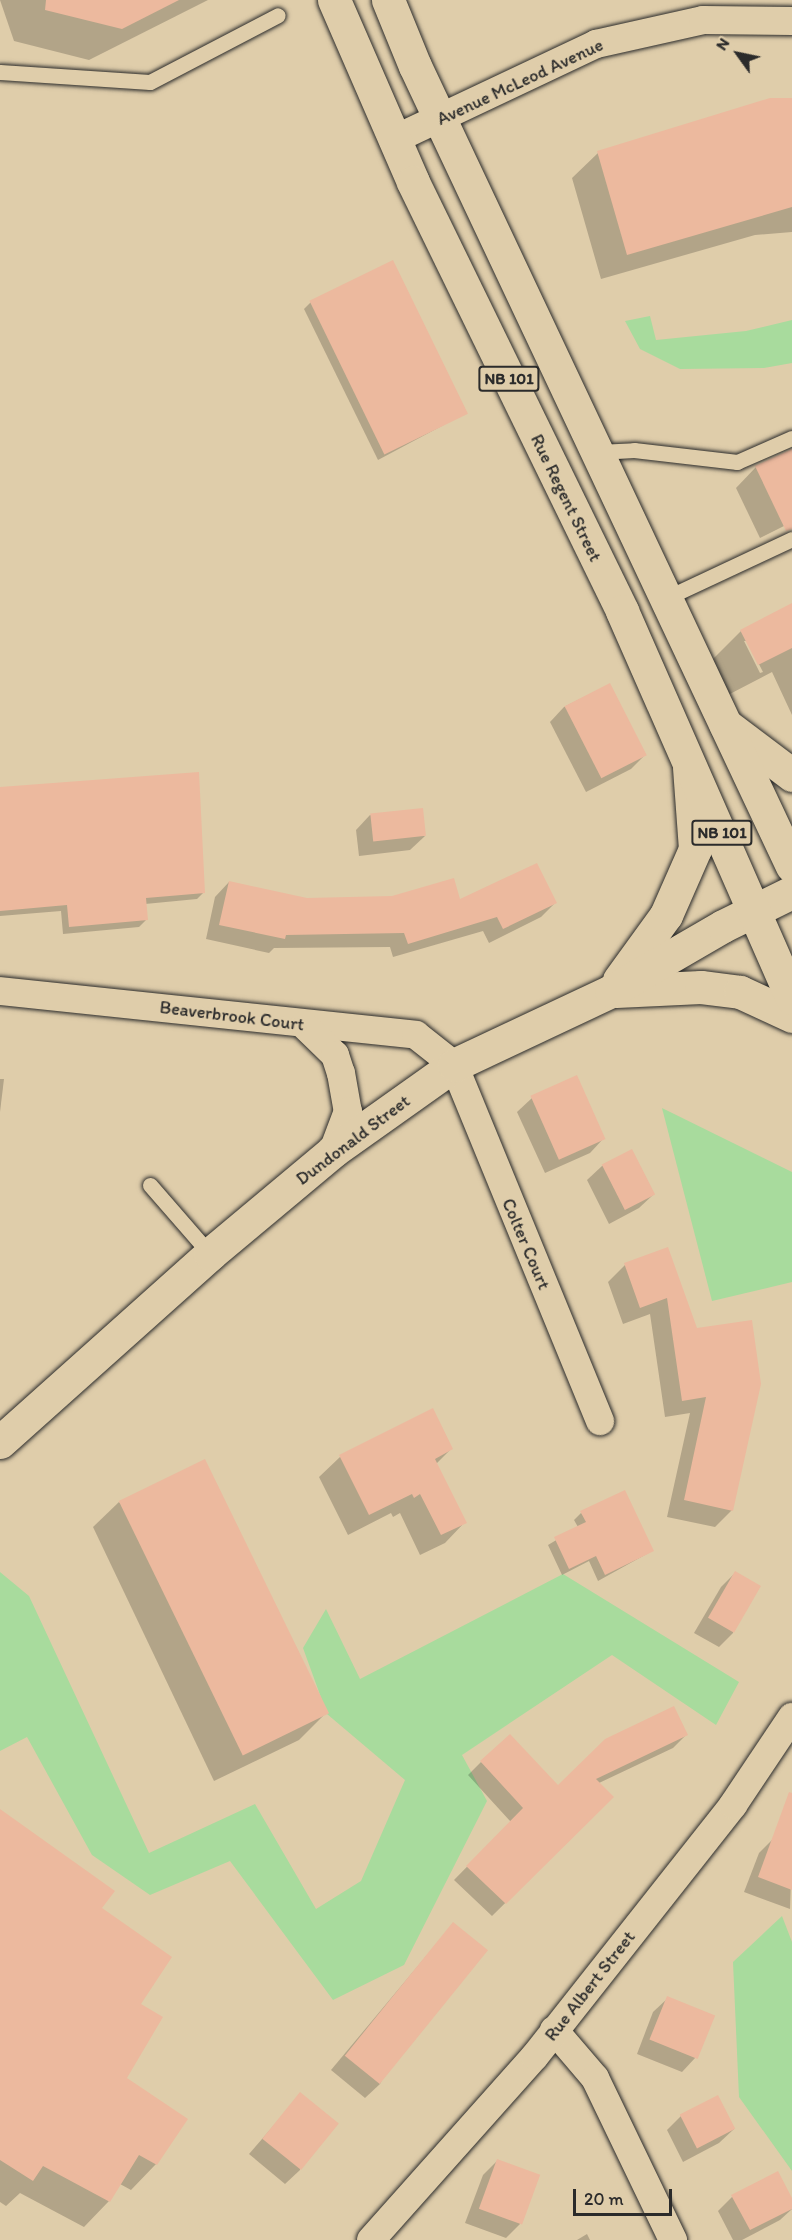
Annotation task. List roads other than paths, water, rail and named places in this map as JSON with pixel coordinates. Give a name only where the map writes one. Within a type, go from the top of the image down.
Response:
[{"type":"main road","name":"Rue Regent Street","points":[[334,0],[393,140],[622,611],[688,756],[792,998]]},
{"type":"main road","name":"NB 101","points":[[388,0],[415,66],[443,118],[792,866]]},
{"type":"main road","points":[[726,725],[792,775]]},
{"type":"main road","points":[[611,991],[666,915],[695,849],[688,756]]},
{"type":"main road","name":"Dundonald Street","points":[[0,1442],[210,1254],[333,1151],[454,1065],[611,991],[755,909],[792,892]]},
{"type":"main road","points":[[611,991],[701,987],[740,992],[792,1016]]},
{"type":"street","name":"Avenue McLeod Avenue","points":[[393,140],[596,44],[703,20],[792,21]]},
{"type":"street","name":"Beaverbrook Court","points":[[0,991],[304,1025],[416,1035],[454,1065]]},
{"type":"street","points":[[304,1025],[335,1055],[341,1073],[348,1111],[333,1151]]},
{"type":"street","name":"Colter Court","points":[[454,1065],[600,1421]]},
{"type":"street","name":"Rue Albert Street","points":[[370,2240],[554,2030],[734,1805],[792,1717]]},
{"type":"street","points":[[554,2030],[595,2078],[673,2240]]},
{"type":"lane","points":[[0,72],[150,82],[278,15]]},
{"type":"lane","points":[[598,452],[634,450],[736,462],[792,438]]},
{"type":"lane","points":[[666,598],[792,539]]},
{"type":"lane","points":[[150,1185],[210,1254]]}]
